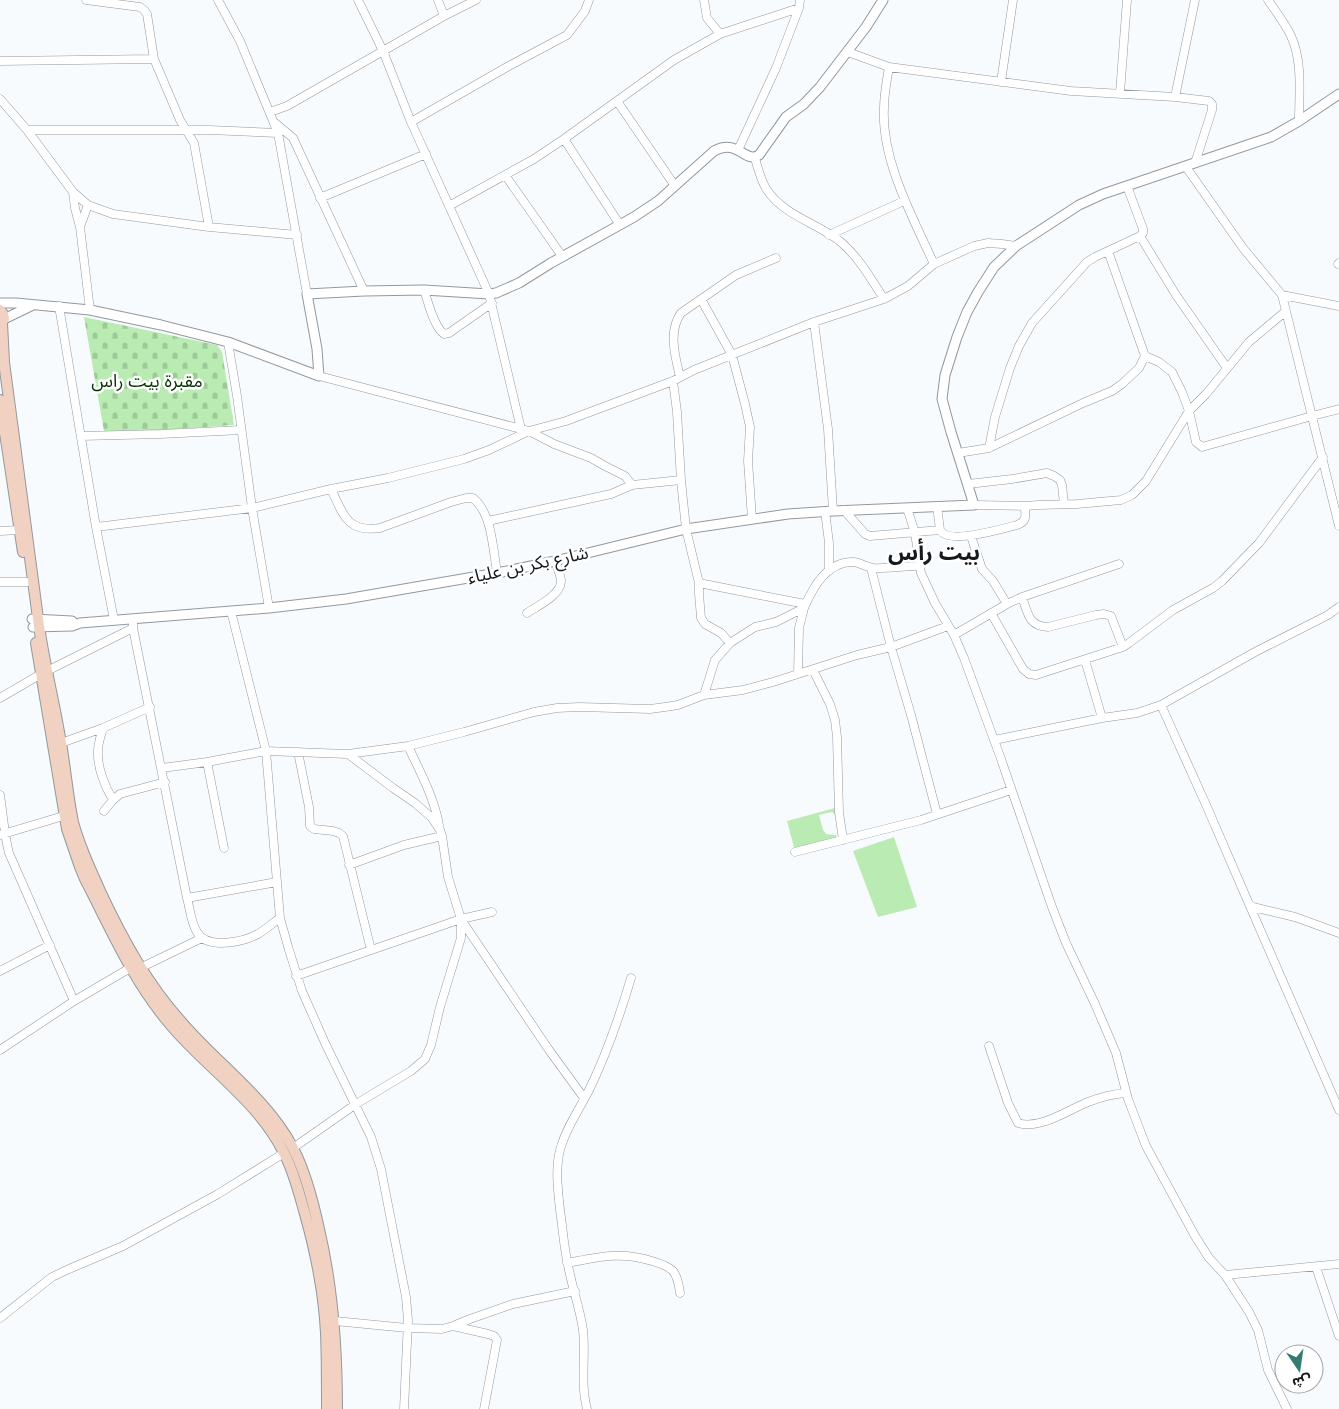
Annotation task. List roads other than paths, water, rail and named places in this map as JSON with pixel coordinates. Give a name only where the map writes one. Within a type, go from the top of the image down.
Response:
[{"type":"main road","points":[[2,319],[4,362],[36,623]]},
{"type":"main road","points":[[0,400],[28,582],[68,814]]},
{"type":"main road","points":[[44,672],[61,743],[68,814],[67,828],[80,867],[135,968],[147,995],[170,1024],[258,1114],[303,1171],[316,1212],[324,1250],[334,1322],[337,1409]]},
{"type":"main road","points":[[288,1150],[290,1167],[314,1244],[321,1284],[326,1332],[327,1409]]},
{"type":"street","points":[[86,0],[140,7],[147,14],[154,59],[180,120],[192,138],[197,154],[209,226]]},
{"type":"street","points":[[218,0],[240,41],[278,133],[317,349],[319,376]]},
{"type":"street","points":[[358,0],[383,51],[411,122],[491,299],[525,430]]},
{"type":"street","points":[[438,0],[444,16]]},
{"type":"street","points":[[270,112],[287,106],[444,16],[476,0]]},
{"type":"street","points":[[411,122],[567,35],[584,11],[589,0]]},
{"type":"street","points":[[704,0],[707,18],[720,34]]},
{"type":"street","points":[[755,158],[762,152],[786,117],[804,104],[816,92],[848,52],[883,0]]},
{"type":"street","points":[[1001,82],[1012,0]]},
{"type":"street","points":[[1120,93],[1127,0]]},
{"type":"street","points":[[1175,96],[1194,0]]},
{"type":"street","points":[[1268,0],[1285,25],[1296,51],[1299,121]]},
{"type":"street","points":[[449,206],[564,139],[674,60],[720,34],[799,4]]},
{"type":"street","points":[[738,150],[776,68],[799,4]]},
{"type":"street","points":[[848,52],[889,66],[1001,82],[1071,91],[1175,96],[1207,101],[1212,104],[1212,110],[1195,163]]},
{"type":"street","points":[[0,62],[154,59]]},
{"type":"street","points":[[889,66],[884,108],[887,149],[904,201],[934,264]]},
{"type":"street","points":[[1286,311],[1253,337],[1189,411],[1146,481],[1132,494],[1121,500],[1077,504],[974,505],[942,399],[945,375],[960,329],[967,312],[994,267],[1016,246],[1079,205],[1103,194],[1270,137],[1299,121],[1339,94]]},
{"type":"street","points":[[0,99],[27,130],[73,192],[88,205],[113,214],[297,235]]},
{"type":"street","points":[[617,101],[675,186]]},
{"type":"street","points":[[274,121],[293,138],[364,291]]},
{"type":"street","points":[[27,130],[209,130],[278,133]]},
{"type":"street","points":[[564,139],[620,226]]},
{"type":"street","points":[[424,290],[437,326],[444,334],[449,333],[503,291],[562,256],[620,226],[658,201],[714,151],[722,147],[730,147],[746,156],[755,158]]},
{"type":"street","points":[[320,198],[426,154]]},
{"type":"street","points":[[755,158],[768,192],[794,214],[841,242],[855,256],[884,299]]},
{"type":"street","points":[[1186,167],[1243,248],[1282,295],[1339,526]]},
{"type":"street","points":[[505,175],[562,256]]},
{"type":"street","points":[[989,448],[1010,368],[1019,346],[1032,323],[1087,262],[1143,233],[1127,186]]},
{"type":"street","points":[[73,192],[80,227],[90,310]]},
{"type":"street","points":[[829,235],[904,201]]},
{"type":"street","points":[[80,227],[88,205]]},
{"type":"street","points":[[1140,236],[1176,294],[1227,368]]},
{"type":"street","points":[[96,527],[252,508],[464,459],[489,450],[525,430],[566,421],[676,379],[814,322],[884,299],[908,286],[934,264],[974,246],[988,243],[1016,246]]},
{"type":"street","points":[[958,453],[989,448],[1083,402],[1112,391],[1139,368],[1145,356],[1108,250]]},
{"type":"street","points":[[730,643],[721,632],[707,625],[702,620],[699,583],[686,529],[681,480],[674,356],[675,321],[681,313],[736,275],[776,258]]},
{"type":"street","points":[[307,294],[424,290],[491,299]]},
{"type":"street","points":[[1282,295],[1339,306]]},
{"type":"street","points":[[701,299],[732,355],[745,404],[750,428],[748,461],[752,519]]},
{"type":"street","points":[[0,303],[59,306],[90,310],[228,342],[319,376],[525,430],[554,444],[591,458],[625,476],[632,485]]},
{"type":"street","points":[[2,319],[33,306]]},
{"type":"street","points":[[59,306],[96,527],[114,620]]},
{"type":"street","points":[[814,322],[828,429],[829,571]]},
{"type":"street","points":[[228,342],[238,396],[252,508],[269,608]]},
{"type":"street","points":[[1145,356],[1159,362],[1172,372],[1189,411],[1196,442],[1202,447],[1339,409]]},
{"type":"street","points":[[81,436],[241,430]]},
{"type":"street","points":[[991,613],[1023,669],[1029,674],[1036,674],[1085,660],[1123,647],[1173,610],[1222,581],[1258,543],[1323,457]]},
{"type":"street","points":[[968,484],[1012,480],[1047,473],[1060,480],[1064,504]]},
{"type":"street","points":[[488,521],[611,494],[632,485],[681,480]]},
{"type":"street","points":[[331,489],[346,519],[358,527],[368,530],[390,525],[466,498],[473,498],[479,503],[488,521],[497,572]]},
{"type":"street","name":"شارع بكر بن علياء","points":[[36,623],[72,626],[114,620],[133,623],[346,599],[555,561],[686,529],[752,519],[844,510],[974,505]]},
{"type":"street","points":[[936,506],[942,534],[947,536],[971,536],[1023,523],[1025,519],[1025,506]]},
{"type":"street","points":[[907,508],[915,533],[921,573],[935,603],[954,635],[994,740],[1052,907],[1066,943],[1116,1053],[1134,1117],[1146,1146],[1194,1236],[1209,1258],[1225,1275],[1253,1320],[1258,1330],[1268,1370],[1287,1409]]},
{"type":"street","points":[[844,510],[867,536],[940,530]]},
{"type":"street","points":[[0,531],[20,530]]},
{"type":"street","points":[[971,536],[982,569],[993,581],[1007,604]]},
{"type":"street","points":[[527,613],[559,590],[561,581],[555,561]]},
{"type":"street","points":[[798,674],[799,628],[804,606],[811,592],[824,575],[835,566],[849,562],[856,562],[871,568],[919,566]]},
{"type":"street","points":[[954,635],[1022,597],[1119,564]]},
{"type":"street","points":[[871,568],[938,814]]},
{"type":"street","points":[[0,582],[28,582]]},
{"type":"street","points":[[699,583],[804,606]]},
{"type":"street","points":[[1022,597],[1033,623],[1041,626],[1048,627],[1096,615],[1104,614],[1111,616],[1123,647]]},
{"type":"street","points":[[704,695],[715,660],[730,643],[755,627],[776,622],[804,606]]},
{"type":"street","points":[[994,740],[1136,713],[1161,705],[1255,652],[1328,615],[1339,607]]},
{"type":"street","points":[[230,611],[266,751],[280,918],[296,976],[305,999],[356,1104],[381,1169],[405,1288],[407,1308],[404,1409]]},
{"type":"street","points":[[0,698],[133,623],[187,898],[197,933],[209,941],[239,941],[258,934],[280,918]]},
{"type":"street","points":[[162,768],[266,751],[348,754],[408,746],[541,710],[557,708],[579,706],[650,709],[678,705],[704,695],[744,690],[813,670],[857,655],[891,647],[948,626]]},
{"type":"street","points":[[1085,660],[1102,718]]},
{"type":"street","points":[[813,670],[830,704],[834,720],[837,737],[839,812],[843,840]]},
{"type":"street","points":[[1161,705],[1339,1110]]},
{"type":"street","points":[[61,743],[150,707]]},
{"type":"street","points":[[102,728],[98,748],[98,761],[107,790],[113,800]]},
{"type":"street","points":[[408,746],[431,794],[441,833],[448,877],[461,919],[549,1050],[584,1098]]},
{"type":"street","points":[[298,752],[309,807],[310,826],[314,829],[333,831],[343,836],[371,950]]},
{"type":"street","points":[[348,754],[432,818],[441,833]]},
{"type":"street","points":[[207,762],[224,848]]},
{"type":"street","points":[[104,812],[120,794],[164,782]]},
{"type":"street","points":[[795,852],[897,827],[1011,790]]},
{"type":"street","points":[[0,795],[3,814],[2,835],[12,862],[74,1002]]},
{"type":"street","points":[[2,835],[68,814]]},
{"type":"street","points":[[349,865],[441,833]]},
{"type":"street","points":[[187,898],[277,882]]},
{"type":"street","points":[[1249,904],[1253,908],[1294,918],[1339,933]]},
{"type":"street","points":[[296,976],[461,919],[492,912]]},
{"type":"street","points":[[0,1318],[52,1277],[123,1246],[225,1190],[356,1104],[412,1071],[428,1054],[461,938],[461,919]]},
{"type":"street","points":[[0,1050],[74,1002],[135,968],[202,938]]},
{"type":"street","points":[[0,971],[50,945]]},
{"type":"street","points":[[587,1409],[584,1392],[585,1349],[581,1316],[567,1263],[558,1189],[558,1160],[564,1137],[589,1088],[620,1017],[631,978]]},
{"type":"street","points":[[989,1046],[1008,1104],[1018,1123],[1034,1125],[1107,1095],[1126,1092]]},
{"type":"street","points":[[567,1263],[620,1255],[662,1264],[672,1270],[680,1294]]},
{"type":"street","points":[[1225,1275],[1316,1268],[1339,1264]]},
{"type":"street","points":[[1316,1268],[1339,1336]]},
{"type":"street","points":[[334,1322],[442,1329],[513,1304],[575,1291]]},
{"type":"street","points":[[453,1326],[488,1334],[494,1336],[496,1340],[484,1409]]},
{"type":"district","name":"بيت رأس","points":[[934,552]]},
{"type":"park label","name":"مقبرة بيت راس","points":[[147,381]]}]
